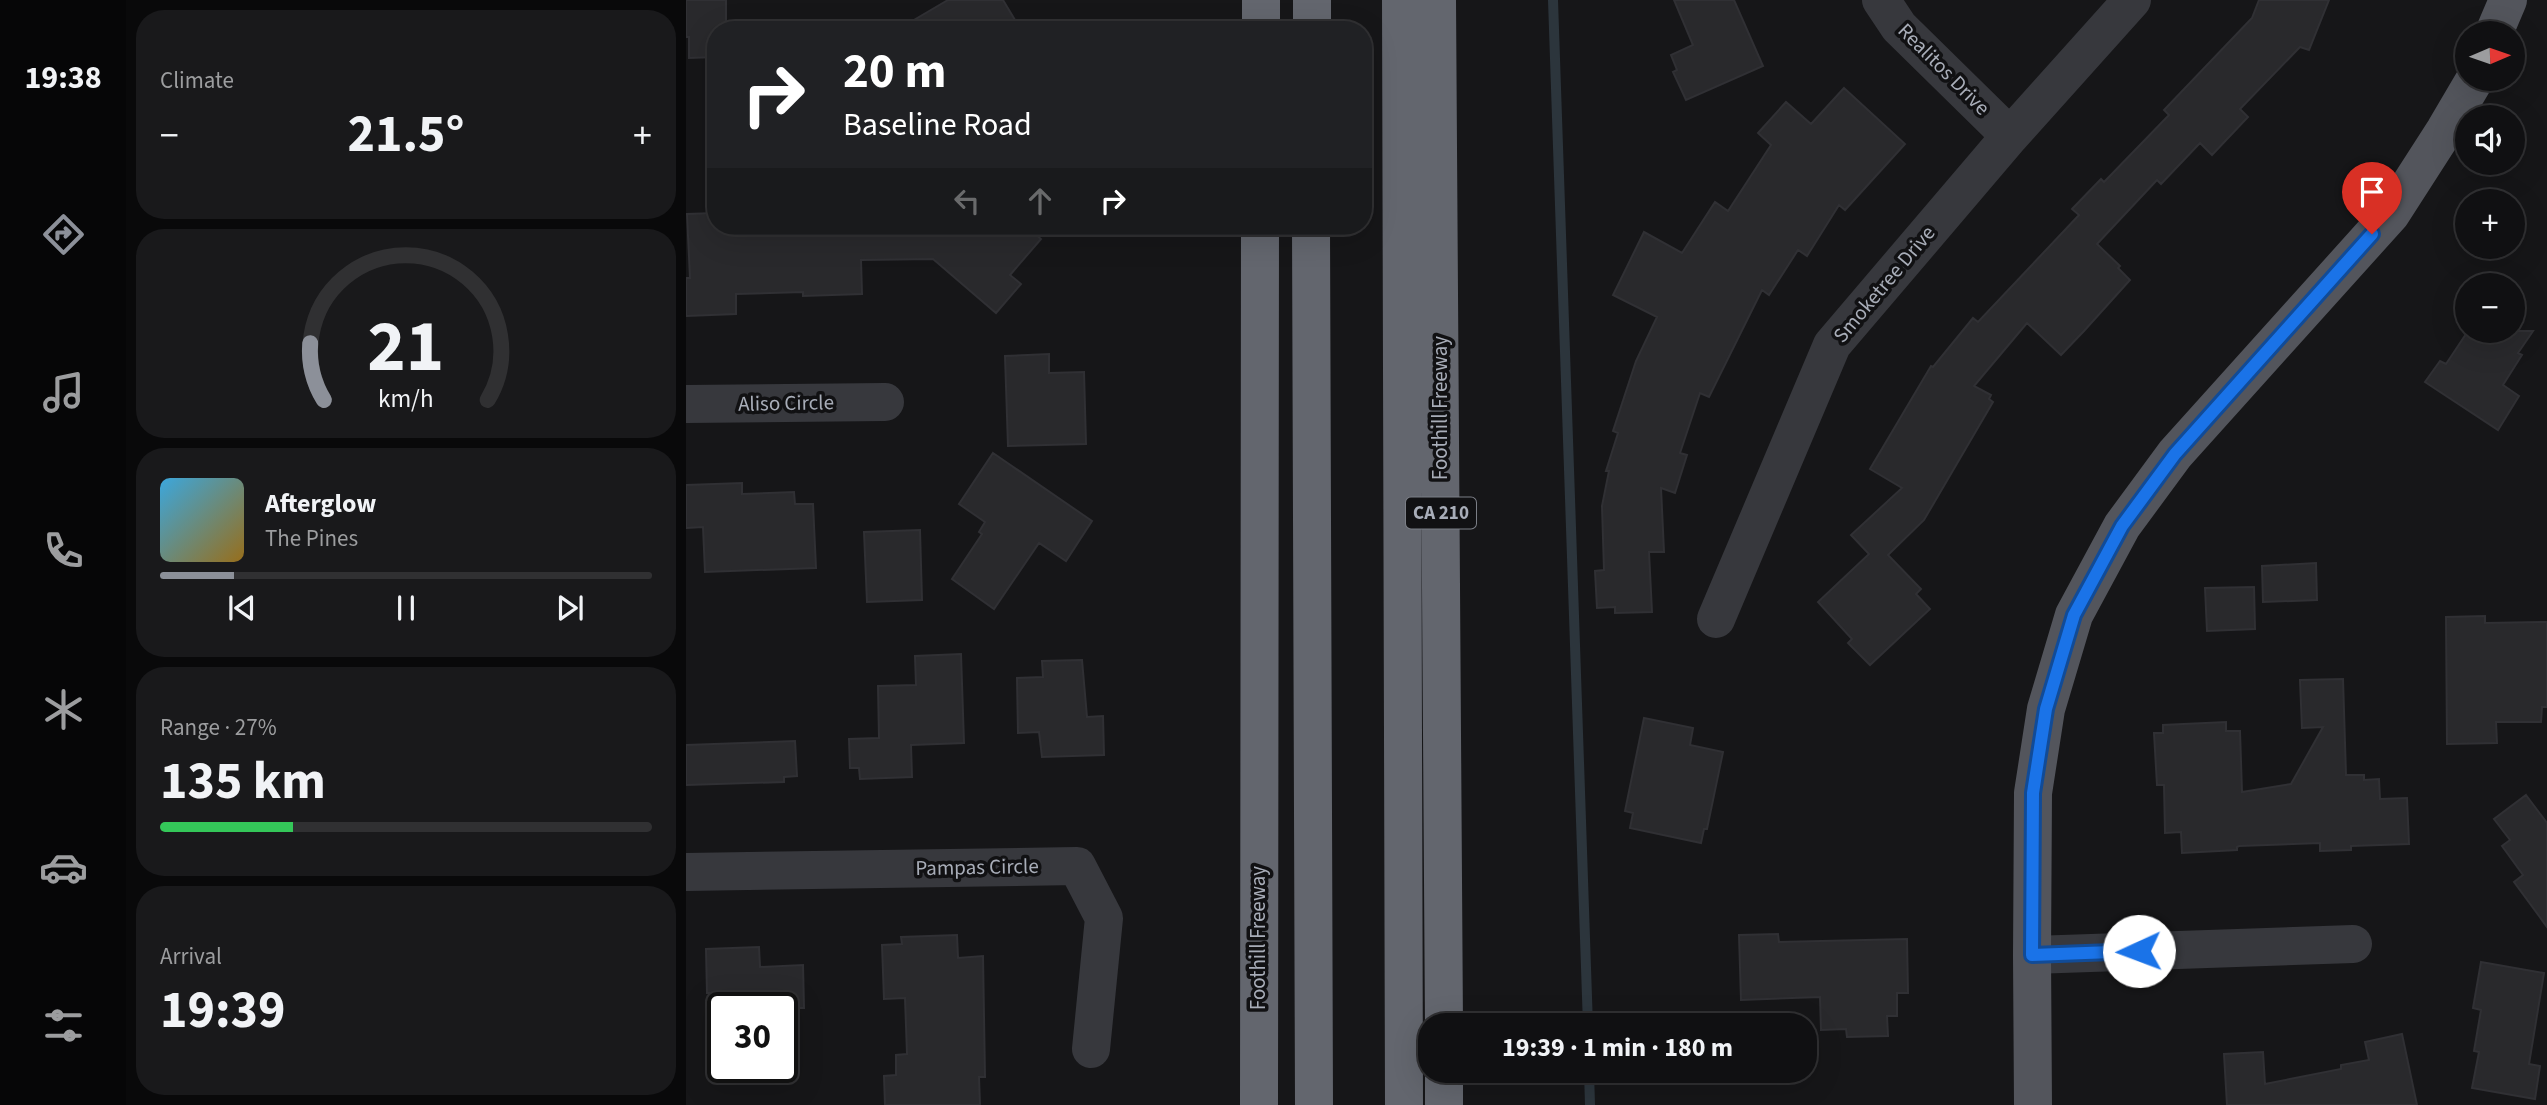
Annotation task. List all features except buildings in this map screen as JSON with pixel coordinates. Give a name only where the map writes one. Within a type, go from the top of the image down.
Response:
[{"type":"highway","points":[[1261,0],[1261,21]]},
{"type":"highway","points":[[1312,0],[1312,21]]},
{"type":"highway","points":[[1401,0],[1404,1105]]},
{"type":"highway","name":"Foothill Freeway","points":[[1437,0],[1444,1013]]},
{"type":"highway","name":"Foothill Freeway","points":[[1258,1105],[1261,235]]},
{"type":"highway","points":[[1311,235],[1314,1105]]},
{"type":"highway","points":[[1444,1083],[1444,1105]]},
{"type":"main road","points":[[2499,21],[2508,0]]},
{"type":"main road","points":[[2034,1105],[2033,793],[2046,709],[2074,615],[2122,526],[2175,454],[2391,214],[2468,91]]},
{"type":"street","name":"Realitos Drive","points":[[1881,0],[1899,27],[2010,136]]},
{"type":"street","name":"Smoketree Drive","points":[[1716,619],[1832,345],[2010,136],[2132,0]]},
{"type":"street","name":"Aliso Circle","points":[[686,404],[886,402]]},
{"type":"street","name":"Pampas Circle","points":[[686,872],[1077,866],[1104,918],[1091,1049]]},
{"type":"street","points":[[2032,955],[2353,944]]},
{"type":"waterway","points":[[1553,0],[1588,1013]]},
{"type":"waterway","points":[[1589,1083],[1590,1105]]},
{"type":"route","points":[[2139,951],[2032,955],[2033,793],[2046,709],[2074,615],[2122,526],[2175,454],[2372,234]]}]
